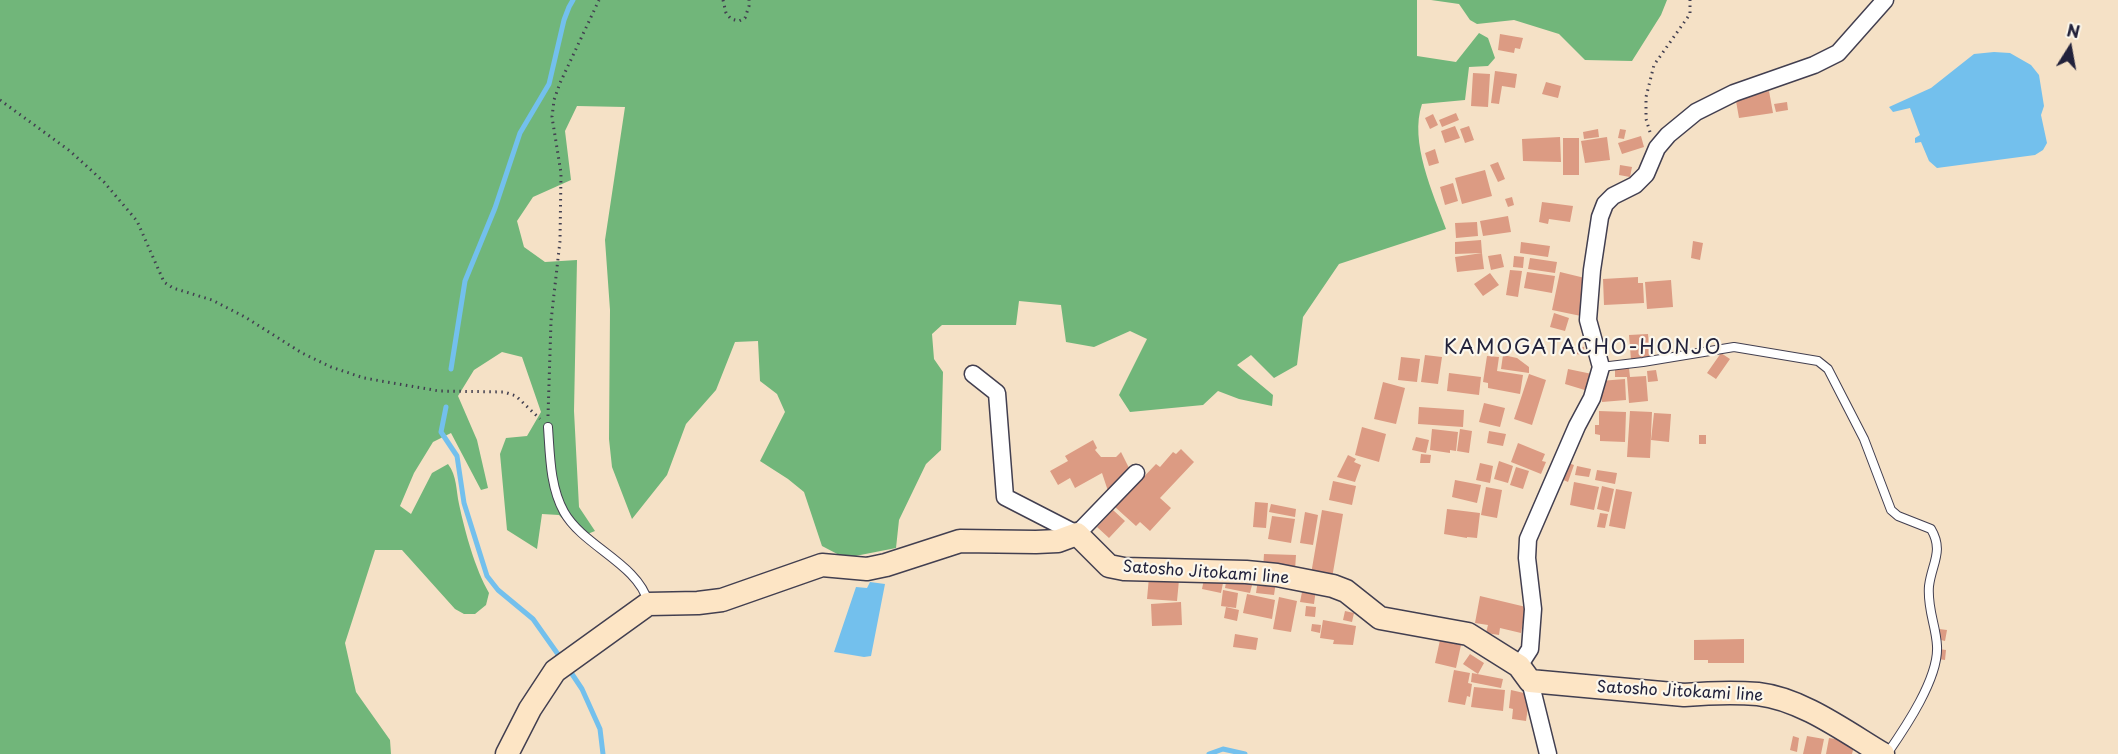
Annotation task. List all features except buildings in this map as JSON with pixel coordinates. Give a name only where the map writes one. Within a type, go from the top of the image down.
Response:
[{"type":"main road","name":"Satosho Jitokami line","points":[[1077,534],[1109,566],[1124,570],[1246,572],[1278,575],[1333,586],[1346,591],[1380,618],[1468,634],[1524,674],[1684,695],[1760,694],[1821,716],[1885,754]]},
{"type":"main road","points":[[507,754],[530,709],[555,671],[648,604],[722,600],[822,565],[867,570],[960,542],[1036,542],[1058,540],[1077,534]]},
{"type":"street","points":[[1548,754],[1524,674],[1530,649],[1533,609],[1527,558],[1528,539],[1577,426],[1592,398],[1601,367],[1588,320],[1592,270],[1600,217],[1605,204],[1613,196],[1635,185],[1646,174],[1657,148],[1668,135],[1696,112],[1734,93],[1814,65],[1838,53],[1884,0]]},
{"type":"street","points":[[973,374],[997,393],[1005,497],[1077,534],[1136,473]]},
{"type":"lane","points":[[1601,367],[1734,347],[1818,361],[1828,369],[1864,440],[1891,510],[1898,516],[1931,529],[1939,549],[1929,586],[1929,605],[1937,646],[1934,667],[1929,685],[1885,754]]},
{"type":"lane","points":[[548,427],[550,463],[556,494],[564,512],[573,524],[645,591],[648,604]]},
{"type":"path","points":[[548,427],[552,321],[560,241],[561,173],[552,117],[554,100],[599,0]]},
{"type":"path","points":[[723,0],[726,13],[731,20],[739,21],[745,18],[749,0]]},
{"type":"path","points":[[1657,148],[1646,119],[1646,97],[1654,65],[1690,14],[1690,0]]},
{"type":"path","points":[[0,100],[70,151],[104,182],[137,221],[164,282],[173,288],[212,300],[245,317],[302,353],[331,367],[364,378],[439,391],[504,392],[516,396],[548,427]]},
{"type":"green space","points":[[0,0],[1417,0],[1417,56],[1456,62],[1479,33],[1488,38],[1495,58],[1488,66],[1469,67],[1465,100],[1422,104],[1418,134],[1420,151],[1429,184],[1446,229],[1339,264],[1303,317],[1297,365],[1274,378],[1251,355],[1237,365],[1273,395],[1272,406],[1239,399],[1218,391],[1203,405],[1130,412],[1119,395],[1147,339],[1130,331],[1094,347],[1066,342],[1061,305],[1019,301],[1016,325],[942,325],[932,334],[934,359],[943,372],[941,450],[926,464],[899,520],[896,548],[845,558],[822,546],[804,492],[760,461],[785,412],[777,394],[760,381],[758,341],[735,342],[716,390],[686,424],[667,475],[632,519],[612,467],[609,439],[610,310],[605,240],[625,107],[577,106],[565,131],[571,180],[533,197],[517,221],[524,247],[545,262],[577,260],[574,411],[579,507],[595,531],[580,537],[559,515],[542,514],[537,549],[507,530],[500,454],[506,438],[527,436],[541,412],[522,357],[502,352],[474,370],[458,396],[477,440],[488,488],[481,490],[451,433],[433,442],[414,473],[400,506],[411,514],[432,473],[448,464],[455,478],[461,515],[471,550],[489,593],[486,605],[475,614],[464,614],[455,609],[402,550],[375,550],[345,643],[356,692],[390,740],[391,754],[0,754]]},
{"type":"green space","points":[[1431,0],[1667,0],[1661,15],[1632,61],[1585,60],[1559,34],[1514,20],[1477,24],[1470,20],[1459,4]]},
{"type":"water","points":[[2010,53],[2031,65],[2039,75],[2044,106],[2041,115],[2047,143],[2043,150],[2035,155],[1937,168],[1929,161],[1921,142],[1915,143],[1915,138],[1920,135],[1910,108],[1893,112],[1889,107],[1931,88],[1974,54]]},
{"type":"water","points":[[870,582],[885,584],[871,656],[834,652],[856,587],[867,588]]},
{"type":"waterway","points":[[451,369],[465,281],[495,208],[520,133],[549,84],[564,20],[573,0]]},
{"type":"waterway","points":[[446,407],[441,432],[457,456],[464,503],[487,576],[498,590],[533,619],[562,660]]},
{"type":"waterway","points":[[568,668],[582,689],[600,729],[603,754]]},
{"type":"waterway","points":[[1209,754],[1223,749],[1245,754]]},
{"type":"district","name":"KAMOGATACHO-HONJO","points":[[1583,348]]}]
